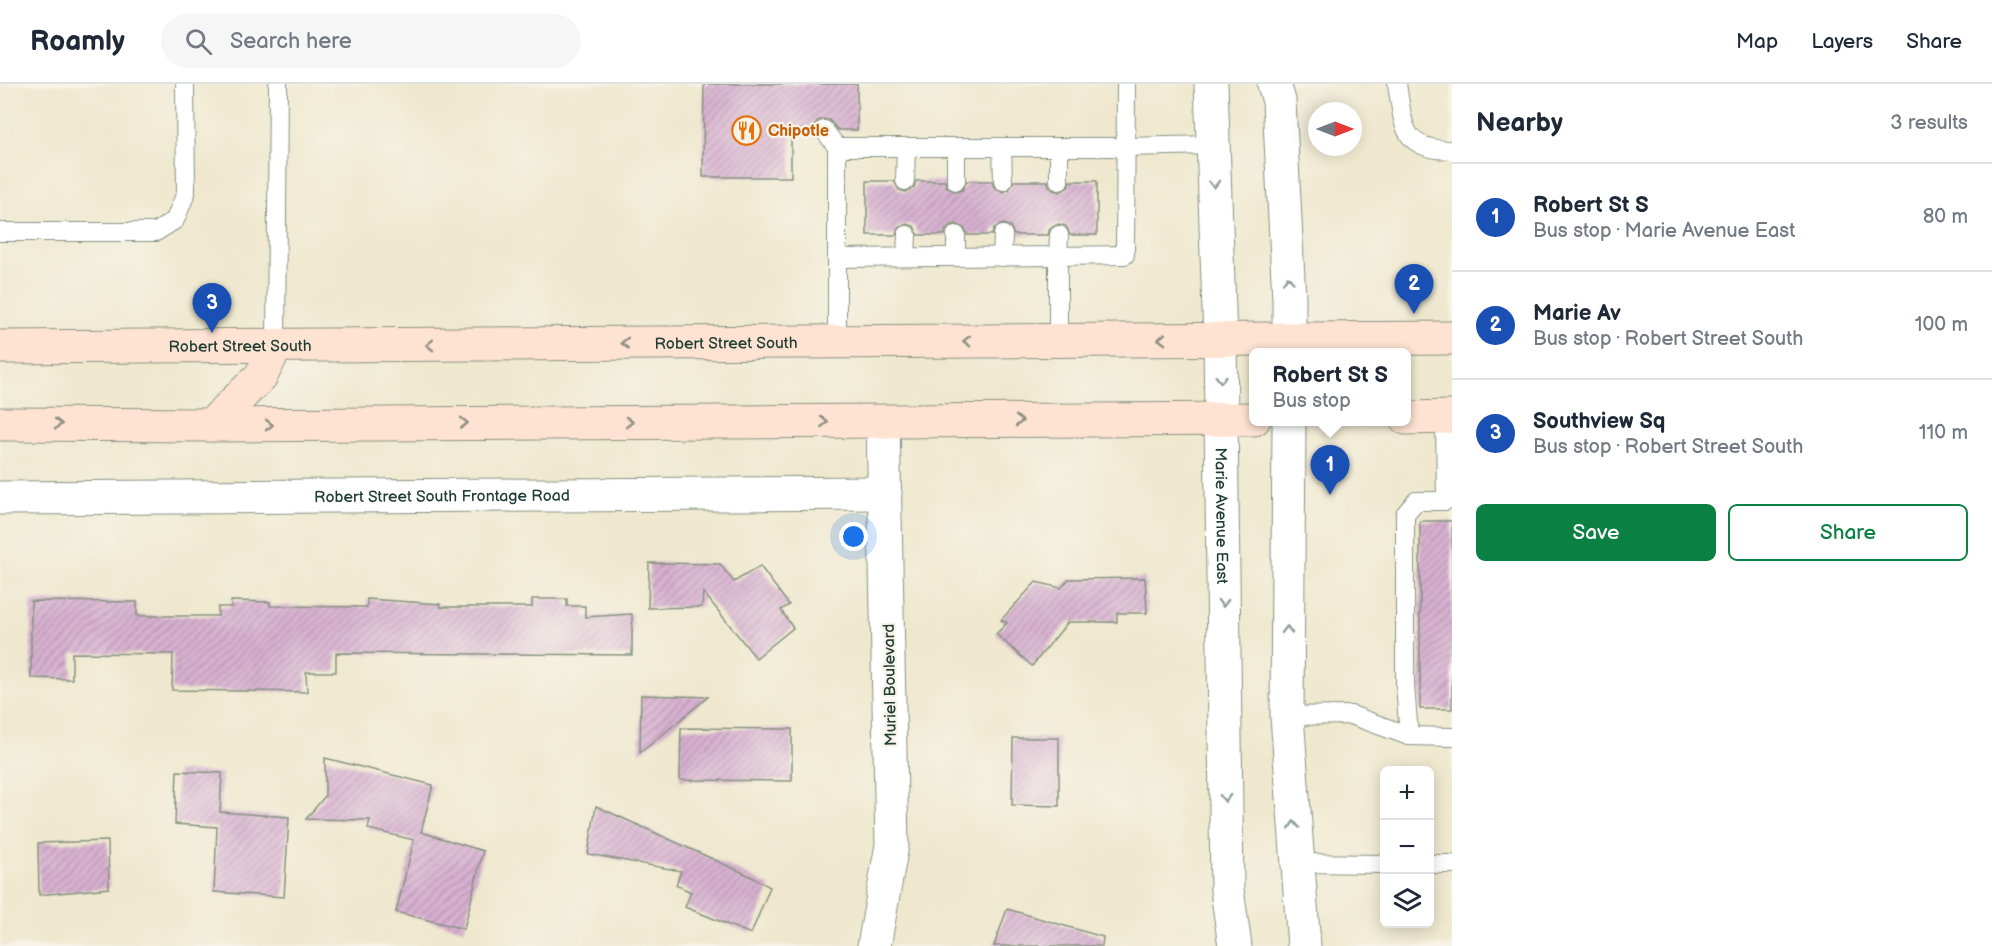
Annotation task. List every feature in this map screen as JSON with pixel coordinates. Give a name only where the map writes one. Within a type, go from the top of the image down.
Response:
[{"type":"main road","name":"Robert Street South","points":[[0,347],[1220,339],[1289,346],[1452,338]]},
{"type":"main road","points":[[211,425],[261,376],[276,346]]},
{"type":"main road","points":[[1411,417],[1448,417]]},
{"type":"main road","points":[[0,424],[211,425],[1238,419]]},
{"type":"street","name":"Marie Avenue East","points":[[1211,84],[1220,339],[1238,419],[1227,879],[1235,946]]},
{"type":"street","points":[[1274,84],[1279,102],[1289,299],[1289,346]]},
{"type":"street","name":"Muriel Boulevard","points":[[874,946],[892,845],[883,422]]},
{"type":"street","points":[[1289,426],[1287,716],[1304,946]]},
{"type":"street","name":"Robert Street South Frontage Road","points":[[0,498],[885,493]]},
{"type":"lane","points":[[0,232],[156,232],[176,220],[186,193],[185,84]]},
{"type":"lane","points":[[276,346],[278,84]]},
{"type":"lane","points":[[837,258],[1125,255],[1126,84]]},
{"type":"lane","points":[[1397,84],[1402,119],[1409,135],[1420,145],[1433,150],[1452,150]]},
{"type":"lane","points":[[824,130],[837,147],[837,342]]},
{"type":"lane","points":[[837,147],[1213,145]]},
{"type":"lane","points":[[905,181],[906,147]]},
{"type":"lane","points":[[956,147],[956,181]]},
{"type":"lane","points":[[1002,147],[1003,181]]},
{"type":"lane","points":[[1059,147],[1059,181]]},
{"type":"lane","points":[[906,257],[907,235]]},
{"type":"lane","points":[[956,235],[956,257]]},
{"type":"lane","points":[[1002,257],[1003,235]]},
{"type":"lane","points":[[1058,340],[1059,235]]},
{"type":"lane","points":[[1409,736],[1405,685],[1405,514],[1416,501],[1449,501],[1448,417]]},
{"type":"lane","points":[[1287,716],[1351,715],[1409,736],[1452,736]]},
{"type":"lane","points":[[1297,863],[1380,864]]},
{"type":"lane","points":[[1434,864],[1452,864]]},
{"type":"building","name":"Chipotle","points":[[704,84],[857,84],[857,130],[838,130],[829,120],[823,119],[817,121],[813,130],[791,130],[791,177],[703,177]]},
{"type":"building","points":[[867,181],[894,181],[899,190],[905,192],[914,187],[916,181],[945,181],[947,187],[955,192],[962,190],[967,181],[992,181],[994,187],[1003,192],[1009,190],[1014,181],[1048,181],[1053,190],[1060,192],[1068,187],[1070,181],[1097,181],[1097,235],[1070,235],[1066,226],[1059,224],[1050,228],[1048,235],[1014,235],[1010,226],[1003,224],[994,228],[992,235],[967,235],[965,229],[957,224],[950,226],[945,235],[918,235],[914,226],[907,224],[898,228],[896,235],[867,235]]},
{"type":"building","points":[[1420,521],[1452,521],[1452,709],[1420,709]]},
{"type":"building","points":[[649,563],[720,564],[734,582],[760,566],[789,605],[781,610],[793,628],[756,658],[703,592],[702,607],[648,608]]},
{"type":"building","points":[[1145,578],[1147,613],[1117,613],[1117,622],[1068,622],[1032,666],[996,634],[1007,623],[1001,620],[1036,582],[1061,588],[1069,579]]},
{"type":"building","points":[[367,599],[440,604],[440,607],[532,607],[532,599],[567,599],[567,606],[585,606],[585,617],[632,614],[632,655],[336,653],[336,672],[306,672],[307,692],[172,690],[173,654],[72,653],[72,679],[31,678],[31,601],[137,602],[137,616],[218,616],[218,607],[231,607],[231,601],[270,602],[270,606],[367,607]]},
{"type":"building","points":[[641,695],[708,697],[640,753]]},
{"type":"building","points":[[681,728],[792,729],[792,781],[680,780]]},
{"type":"building","points":[[1013,738],[1059,738],[1059,806],[1012,805]]},
{"type":"building","points":[[325,758],[433,785],[421,832],[483,851],[464,929],[396,912],[414,840],[368,829],[370,820],[306,819],[325,796]]},
{"type":"building","points":[[177,771],[222,773],[220,812],[289,817],[284,897],[214,892],[217,827],[175,824]]},
{"type":"building","points":[[596,806],[770,887],[751,934],[685,907],[691,892],[676,885],[681,871],[588,854]]},
{"type":"building","points":[[108,841],[109,888],[39,895],[38,843]]},
{"type":"building","points":[[1007,909],[1103,937],[1102,946],[994,946]]},
{"type":"place","name":"Chipotle","points":[[747,130]]},
{"type":"place","name":"Marie Av","points":[[1414,314]]},
{"type":"place","name":"Southview Sq","points":[[212,333]]},
{"type":"place","name":"Robert St S","points":[[1330,495]]}]
